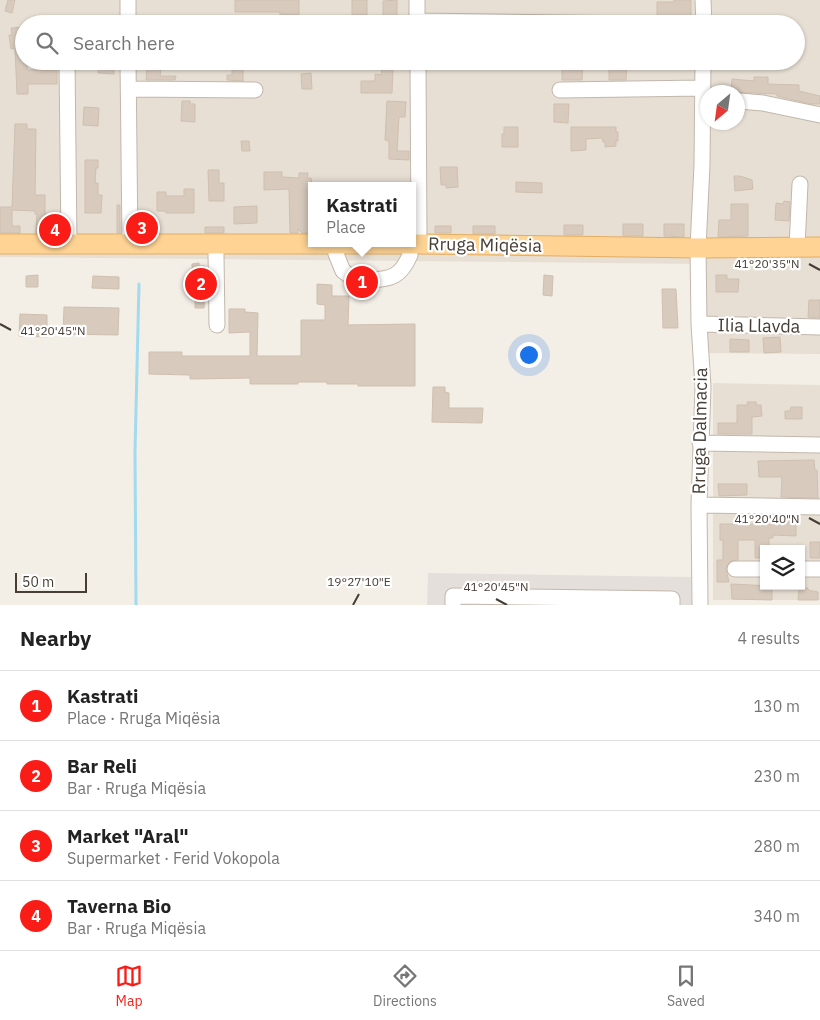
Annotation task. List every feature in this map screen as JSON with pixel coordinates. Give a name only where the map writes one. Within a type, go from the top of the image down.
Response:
[{"type":"main road","name":"Rruga Miqësia","points":[[0,244],[130,244],[820,256]]},
{"type":"main road","name":"Rruga Miqësia","points":[[698,253],[820,247]]},
{"type":"main road","name":"Rruga Miqësia","points":[[0,256],[336,254],[415,250]]},
{"type":"street","points":[[128,0],[128,15]]},
{"type":"street","points":[[417,0],[417,15]]},
{"type":"street","points":[[703,0],[704,15]]},
{"type":"street","points":[[67,70],[69,244]]},
{"type":"street","points":[[128,70],[130,244]]},
{"type":"street","points":[[416,187],[418,70]]},
{"type":"street","name":"Rruga Dalmacia","points":[[703,85],[704,70]]},
{"type":"street","points":[[560,90],[700,88]]},
{"type":"street","points":[[129,89],[255,90]]},
{"type":"street","points":[[745,101],[763,102],[820,115]]},
{"type":"street","name":"Rruga Dalmacia","points":[[700,605],[699,506],[703,387],[699,324],[698,253],[702,130]]},
{"type":"street","points":[[797,247],[800,184]]},
{"type":"street","points":[[371,280],[386,279],[398,274],[415,250],[415,247]]},
{"type":"street","points":[[216,254],[218,326]]},
{"type":"street","points":[[336,254],[343,271],[354,279]]},
{"type":"street","name":"Ilia Llavda","points":[[699,324],[820,327]]},
{"type":"street","points":[[700,443],[820,445]]},
{"type":"street","points":[[699,506],[820,507]]},
{"type":"street","points":[[735,569],[760,569]]},
{"type":"street","points":[[805,569],[820,569]]},
{"type":"street","points":[[453,605],[453,596],[672,598],[672,605]]},
{"type":"shaded area","points":[[0,0],[820,0],[820,354],[702,353],[702,264],[0,257]]},
{"type":"shaded area","points":[[713,383],[820,385],[820,600],[713,600]]},
{"type":"shaded area","points":[[428,573],[691,577],[692,605],[427,605]]},
{"type":"building","points":[[8,0],[15,0],[12,13],[5,11]]},
{"type":"building","points":[[235,0],[299,0],[299,15],[280,15],[280,12],[235,12]]},
{"type":"building","points":[[352,0],[367,0],[367,15],[352,15]]},
{"type":"building","points":[[397,0],[397,15],[383,15],[383,1]]},
{"type":"building","points":[[674,0],[691,0],[691,15],[657,15],[657,2],[674,2]]},
{"type":"building","points":[[11,28],[15,28],[15,48],[11,49],[9,35],[12,35]]},
{"type":"building","points":[[16,70],[57,70],[57,84],[28,84],[28,94],[17,94]]},
{"type":"building","points":[[98,70],[114,70],[114,74],[98,73]]},
{"type":"building","points":[[147,70],[161,70],[160,76],[176,76],[175,80],[146,80]]},
{"type":"building","points":[[232,70],[243,70],[243,81],[227,80],[227,75],[232,75]]},
{"type":"building","points":[[382,70],[393,70],[392,93],[361,93],[361,81],[375,81],[375,74],[381,75]]},
{"type":"building","points":[[562,70],[583,70],[582,80],[562,80]]},
{"type":"building","points":[[609,70],[627,70],[626,80],[609,80]]},
{"type":"building","points":[[311,73],[312,89],[302,89],[301,74]]},
{"type":"building","points":[[754,77],[768,77],[768,84],[799,85],[799,91],[820,96],[820,104],[811,104],[777,96],[777,94],[745,93],[745,85],[732,85],[732,79],[754,81]]},
{"type":"building","points":[[182,101],[190,101],[190,104],[195,104],[195,122],[181,121]]},
{"type":"building","points":[[387,101],[406,102],[405,117],[399,117],[397,151],[409,151],[409,160],[389,159],[389,141],[385,140]]},
{"type":"building","points":[[554,104],[569,104],[568,123],[554,122]]},
{"type":"building","points":[[84,107],[99,108],[98,126],[83,125]]},
{"type":"building","points":[[15,124],[27,124],[27,129],[36,129],[35,195],[45,195],[45,214],[59,215],[60,232],[36,233],[37,214],[35,214],[35,211],[12,210],[12,226],[20,226],[20,233],[0,233],[0,207],[12,207]]},
{"type":"building","points":[[504,127],[518,127],[518,147],[502,147]]},
{"type":"building","points":[[571,127],[616,127],[618,141],[616,141],[616,146],[605,147],[605,142],[603,142],[602,138],[586,139],[586,150],[571,151]]},
{"type":"building","points":[[241,141],[249,141],[250,151],[242,151]]},
{"type":"building","points":[[85,160],[98,160],[95,183],[98,183],[98,195],[102,195],[101,213],[85,213]]},
{"type":"building","points":[[440,167],[457,167],[458,187],[446,188],[446,185],[441,185]]},
{"type":"building","points":[[208,170],[219,170],[219,183],[224,183],[224,201],[209,201]]},
{"type":"building","points":[[264,172],[282,172],[282,177],[299,178],[299,173],[308,173],[307,178],[311,178],[312,182],[308,182],[308,233],[302,233],[298,229],[298,233],[290,233],[289,189],[264,190]]},
{"type":"building","points":[[734,176],[752,180],[753,189],[735,191]]},
{"type":"building","points":[[516,182],[542,183],[542,193],[516,192]]},
{"type":"building","points":[[184,189],[194,189],[194,213],[166,213],[166,211],[157,211],[157,192],[166,192],[166,196],[184,196]]},
{"type":"building","points":[[784,201],[790,202],[789,221],[775,220],[776,203],[783,204]]},
{"type":"building","points":[[731,204],[748,204],[748,236],[718,237],[719,220],[731,220]]},
{"type":"building","points":[[117,205],[120,205],[120,233],[117,233]]},
{"type":"building","points":[[257,206],[257,223],[234,224],[234,207]]},
{"type":"building","points":[[139,217],[147,217],[147,233],[139,233]]},
{"type":"building","points":[[623,224],[643,224],[643,236],[623,236]]},
{"type":"building","points":[[664,224],[684,224],[684,237],[664,236]]},
{"type":"building","points":[[564,225],[583,225],[583,235],[564,235]]},
{"type":"building","points":[[435,226],[451,226],[451,233],[435,233]]},
{"type":"building","points":[[473,226],[495,226],[495,234],[473,234]]},
{"type":"building","points":[[205,227],[224,227],[224,233],[205,233]]},
{"type":"building","points":[[199,263],[199,266],[205,266],[207,269],[207,293],[205,293],[204,308],[195,308],[195,293],[193,293],[192,264]]},
{"type":"building","points":[[38,275],[38,287],[26,287],[26,276]]},
{"type":"building","points":[[544,275],[553,276],[552,296],[543,295]]},
{"type":"building","points":[[716,275],[727,275],[727,279],[739,279],[738,292],[716,292]]},
{"type":"building","points":[[93,276],[119,277],[119,289],[92,288]]},
{"type":"building","points":[[362,283],[365,287],[365,296],[353,296],[353,288],[358,287]]},
{"type":"building","points":[[317,284],[332,285],[332,296],[349,296],[348,325],[415,324],[415,386],[358,386],[358,384],[327,384],[327,382],[250,384],[250,378],[190,379],[190,375],[149,374],[149,352],[182,352],[182,356],[250,356],[250,332],[229,333],[229,309],[245,309],[245,312],[258,313],[257,356],[301,356],[301,320],[325,320],[325,305],[317,304]]},
{"type":"building","points":[[662,289],[676,289],[678,328],[663,328]]},
{"type":"building","points":[[809,300],[820,300],[820,318],[808,317]]},
{"type":"building","points":[[64,307],[119,308],[118,335],[63,334]]},
{"type":"building","points":[[20,314],[47,315],[47,337],[19,336]]},
{"type":"building","points":[[780,337],[781,352],[764,353],[763,338]]},
{"type":"building","points":[[730,339],[749,340],[749,352],[730,352]]},
{"type":"building","points":[[433,387],[445,387],[445,392],[449,393],[449,408],[483,408],[482,423],[432,422]]},
{"type":"building","points":[[747,402],[756,402],[757,405],[761,405],[762,416],[752,417],[752,434],[718,434],[718,423],[737,423],[737,405],[748,405]]},
{"type":"building","points":[[791,407],[802,407],[802,419],[785,419],[785,411],[790,411]]},
{"type":"building","points":[[814,460],[815,470],[817,470],[818,498],[781,497],[782,477],[759,477],[758,461]]},
{"type":"building","points":[[718,484],[747,484],[747,495],[719,496]]},
{"type":"building","points":[[782,517],[796,517],[796,536],[773,535],[773,538],[769,538],[769,545],[760,545],[760,558],[755,558],[755,540],[738,540],[738,560],[730,561],[726,569],[729,582],[717,582],[717,560],[723,560],[723,540],[720,540],[720,524],[782,524]]},
{"type":"building","points":[[810,542],[820,542],[820,558],[810,558]]},
{"type":"building","points":[[731,584],[760,585],[760,590],[772,590],[772,600],[732,599]]},
{"type":"building","points":[[808,588],[808,590],[818,592],[818,600],[798,600],[799,590]]},
{"type":"waterway","points":[[136,605],[135,451],[139,284]]},
{"type":"place","name":"Market \"Aral\"","points":[[142,228]]},
{"type":"place","name":"Taverna Bio","points":[[55,230]]},
{"type":"place","name":"Kastrati","points":[[362,282]]},
{"type":"place","name":"Bar Reli","points":[[201,284]]}]
